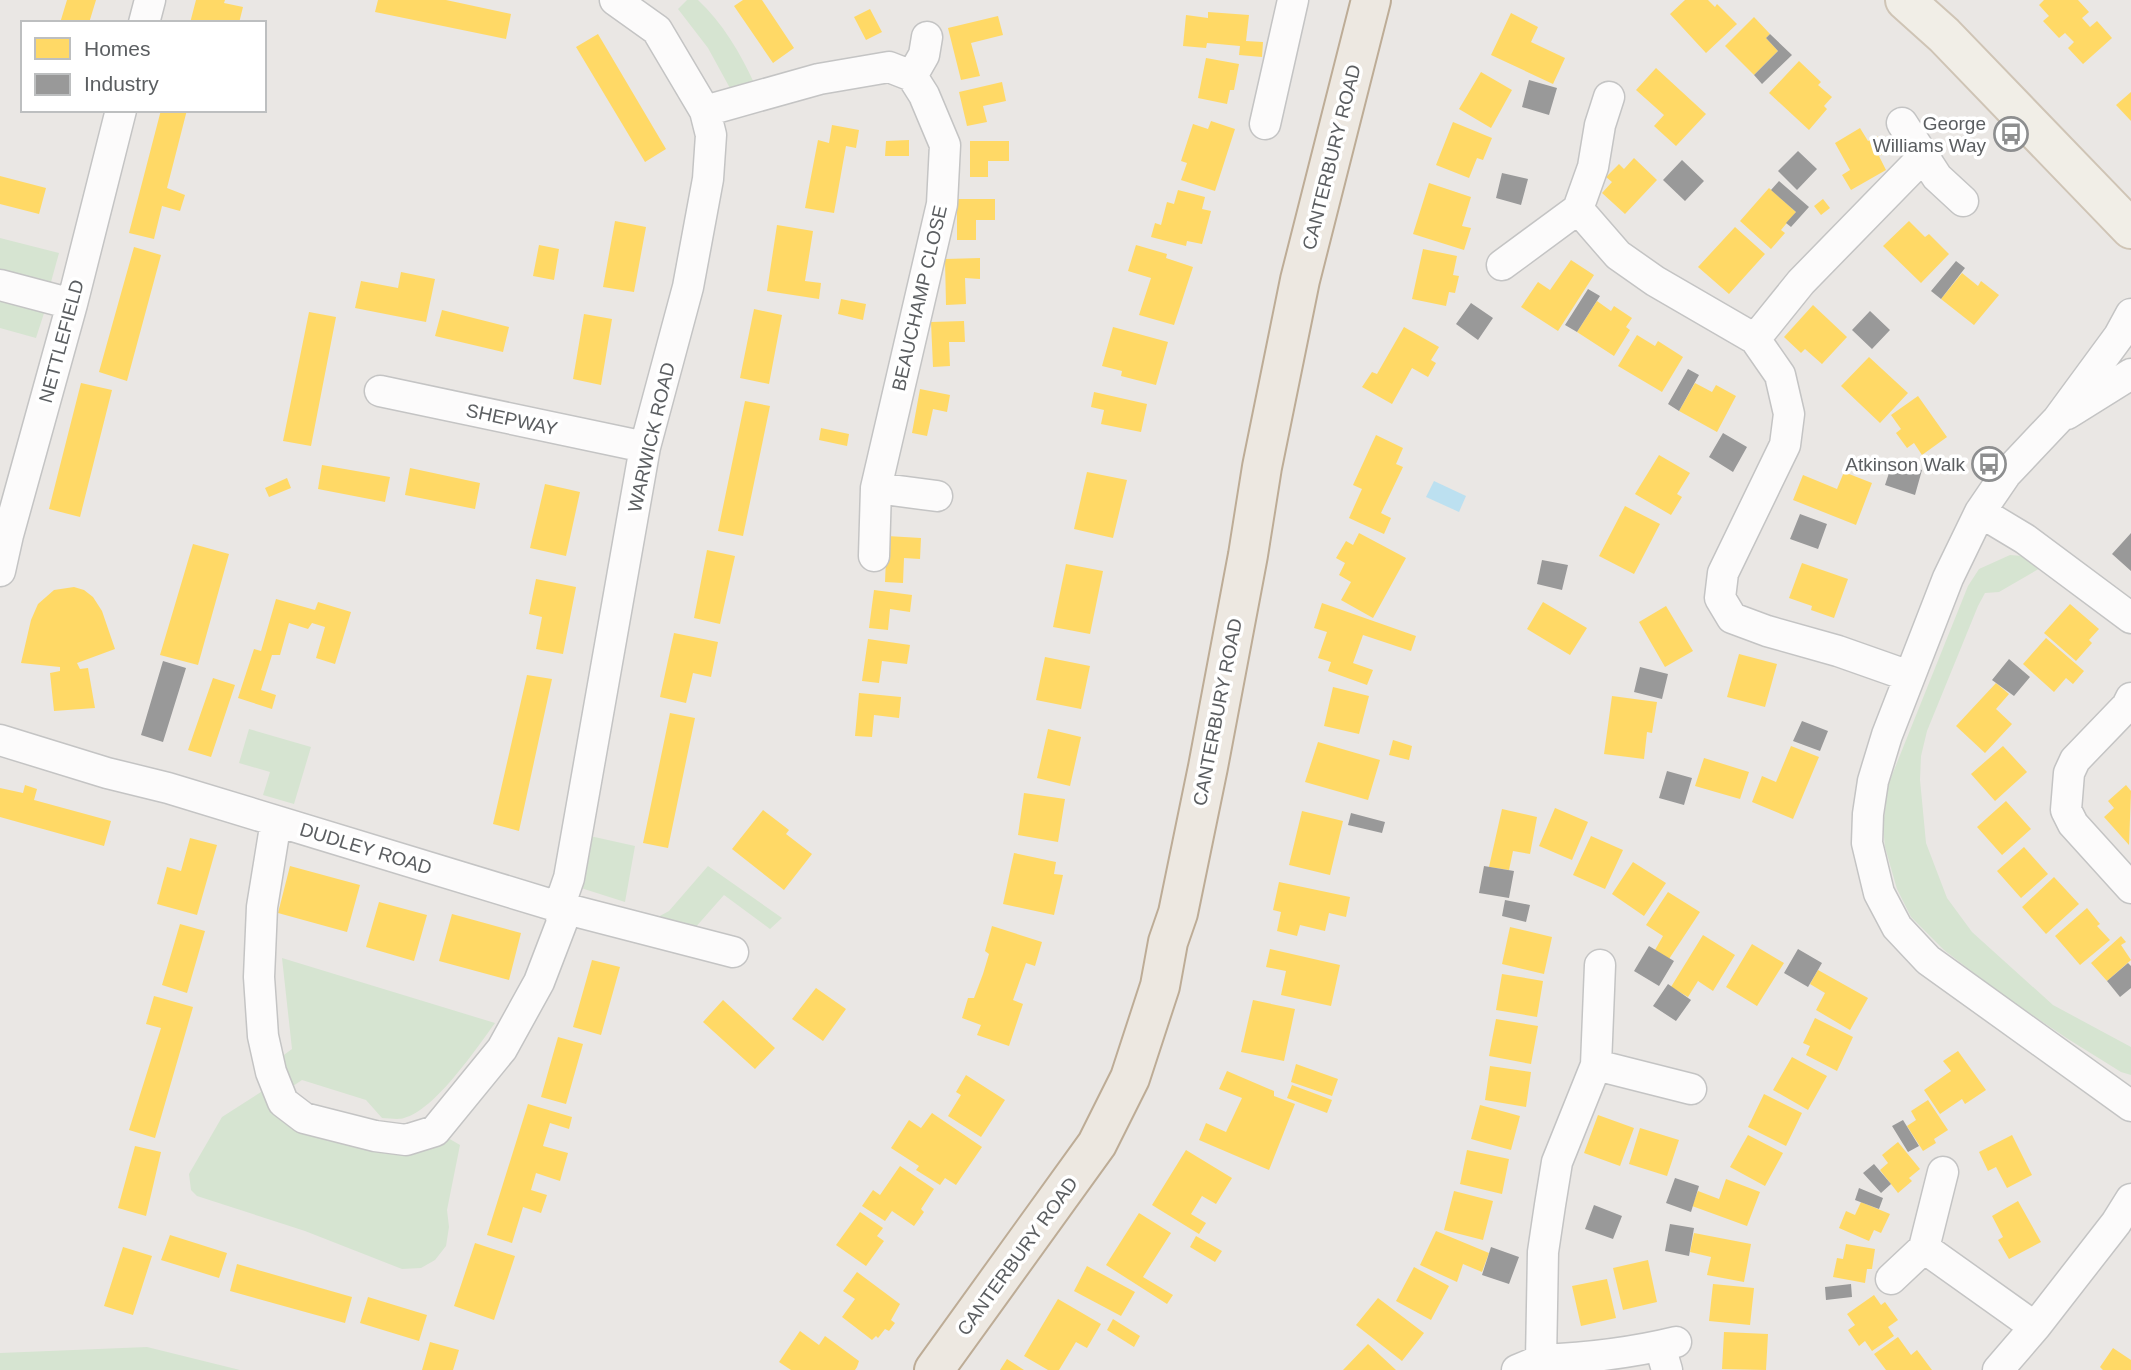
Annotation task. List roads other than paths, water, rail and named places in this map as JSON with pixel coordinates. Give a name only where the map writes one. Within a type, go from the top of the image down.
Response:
[{"type":"highway","name":"CANTERBURY ROAD","points":[[934,1370],[1097,1144],[1130,1078],[1160,986],[1168,942],[1178,913],[1217,718],[1262,467],[1300,280],[1371,0]]},
{"type":"main road","points":[[1905,0],[1944,34],[2131,229]]},
{"type":"street","points":[[145,21],[150,0]]},
{"type":"street","name":"WARWICK ROAD","points":[[276,821],[262,907],[259,977],[263,1036],[271,1072],[283,1102],[304,1118],[375,1136],[406,1140],[435,1131],[502,1049],[538,982],[562,922],[559,907],[569,878],[645,447],[688,287],[708,179],[711,135],[705,111],[657,30],[615,0]]},
{"type":"street","points":[[1265,124],[1293,0]]},
{"type":"street","points":[[705,111],[819,79],[889,67],[912,76],[924,55],[927,37]]},
{"type":"street","name":"BEAUCHAMP CLOSE","points":[[874,556],[876,488],[942,204],[945,145],[924,95],[912,76]]},
{"type":"street","points":[[1502,265],[1578,209],[1593,167],[1600,125],[1609,97]]},
{"type":"street","name":"NETTLEFIELD","points":[[0,571],[120,112]]},
{"type":"street","points":[[1902,123],[1937,177],[1963,201]]},
{"type":"street","points":[[1755,339],[1801,282],[1923,156]]},
{"type":"street","points":[[1578,209],[1622,258],[1654,281],[1755,339],[1780,375],[1789,414],[1785,445],[1723,573],[1720,598],[1732,618],[1909,676]]},
{"type":"street","points":[[0,285],[72,304]]},
{"type":"street","points":[[2131,314],[2119,336],[2057,419],[2006,474],[1980,512],[1948,578],[1876,769],[1868,814],[1867,843],[1879,893],[1897,927],[1928,960],[2131,1106]]},
{"type":"street","points":[[2057,419],[2131,374]]},
{"type":"street","name":"SHEPWAY","points":[[380,391],[645,447]]},
{"type":"street","points":[[876,488],[937,496]]},
{"type":"street","points":[[1980,512],[2025,539],[2131,618]]},
{"type":"street","points":[[2131,698],[2127,706],[2075,760],[2069,773],[2066,810],[2073,824],[2131,888]]},
{"type":"street","name":"DUDLEY ROAD","points":[[0,740],[559,907],[733,953]]},
{"type":"street","points":[[1600,965],[1596,1065],[1556,1162],[1529,1365],[1595,1364],[1636,1352],[1668,1353]]},
{"type":"street","points":[[1596,1065],[1691,1089]]},
{"type":"street","points":[[1891,1279],[1924,1248],[1942,1172]]},
{"type":"street","points":[[1998,1370],[2116,1223],[2131,1199]]},
{"type":"street","points":[[1924,1248],[2035,1327]]},
{"type":"water","points":[[1434,481],[1466,496],[1459,512],[1426,497]]},
{"type":"place","name":"George Williams Way","points":[[2011,134]]},
{"type":"place","name":"Atkinson Walk","points":[[1989,464]]}]
